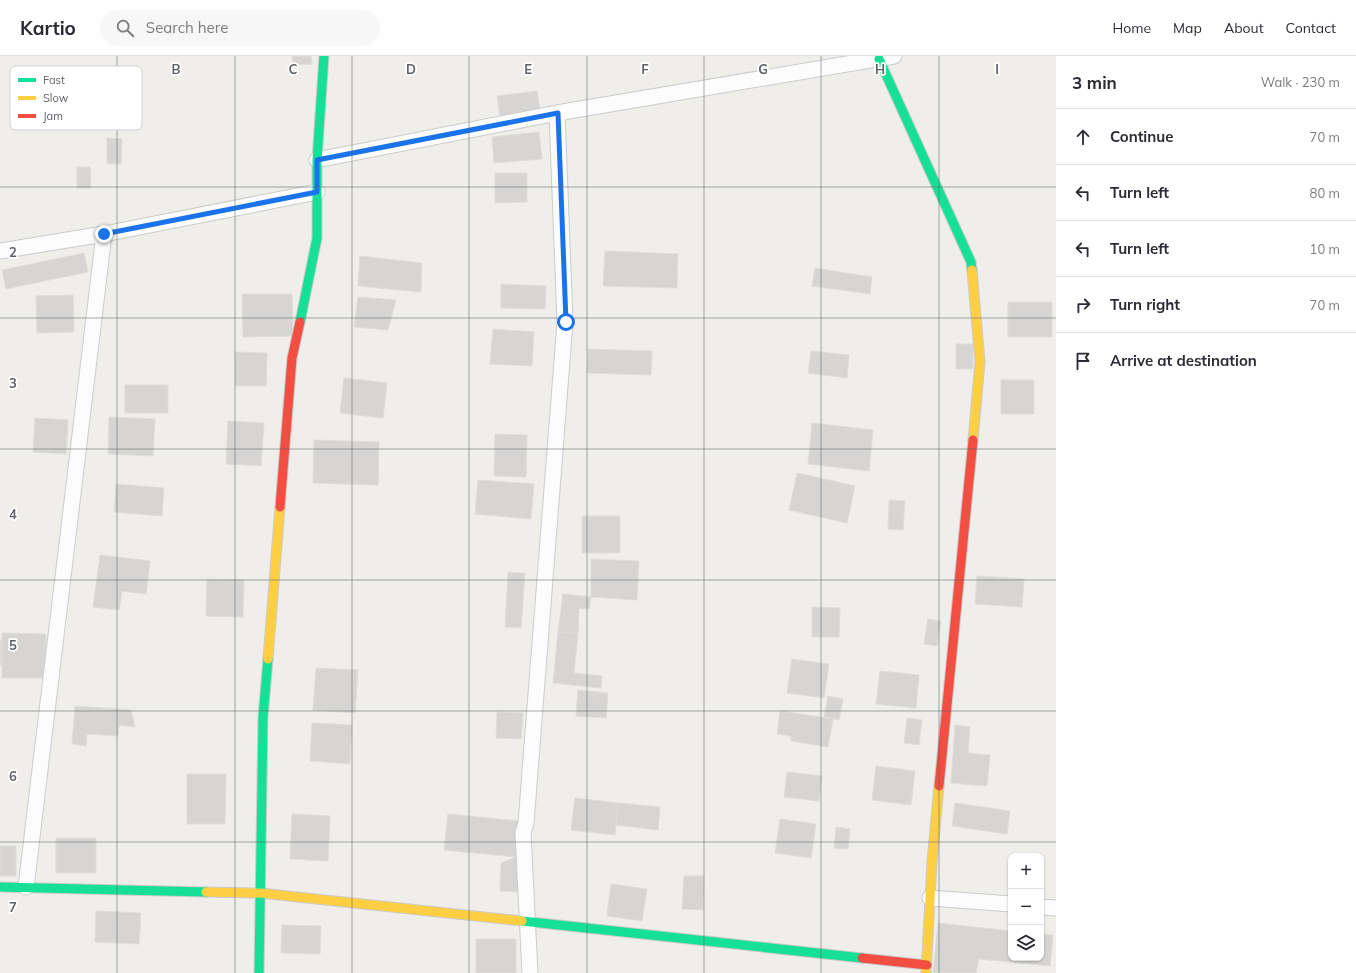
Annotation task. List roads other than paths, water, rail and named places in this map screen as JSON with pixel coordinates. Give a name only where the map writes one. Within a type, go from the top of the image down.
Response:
[{"type":"street","points":[[259,973],[263,717],[265,686],[292,358],[317,238],[317,160],[324,56]]},
{"type":"street","points":[[317,160],[558,113],[894,56]]},
{"type":"street","points":[[0,887],[260,893],[528,922],[926,969],[930,898],[980,362],[971,262],[879,59]]},
{"type":"street","points":[[530,973],[523,833],[526,823],[538,684],[566,322],[558,113]]},
{"type":"street","points":[[0,251],[104,234],[317,192]]},
{"type":"street","points":[[26,887],[104,234]]},
{"type":"street","points":[[930,898],[1008,904]]},
{"type":"street","points":[[1044,907],[1056,908]]}]
